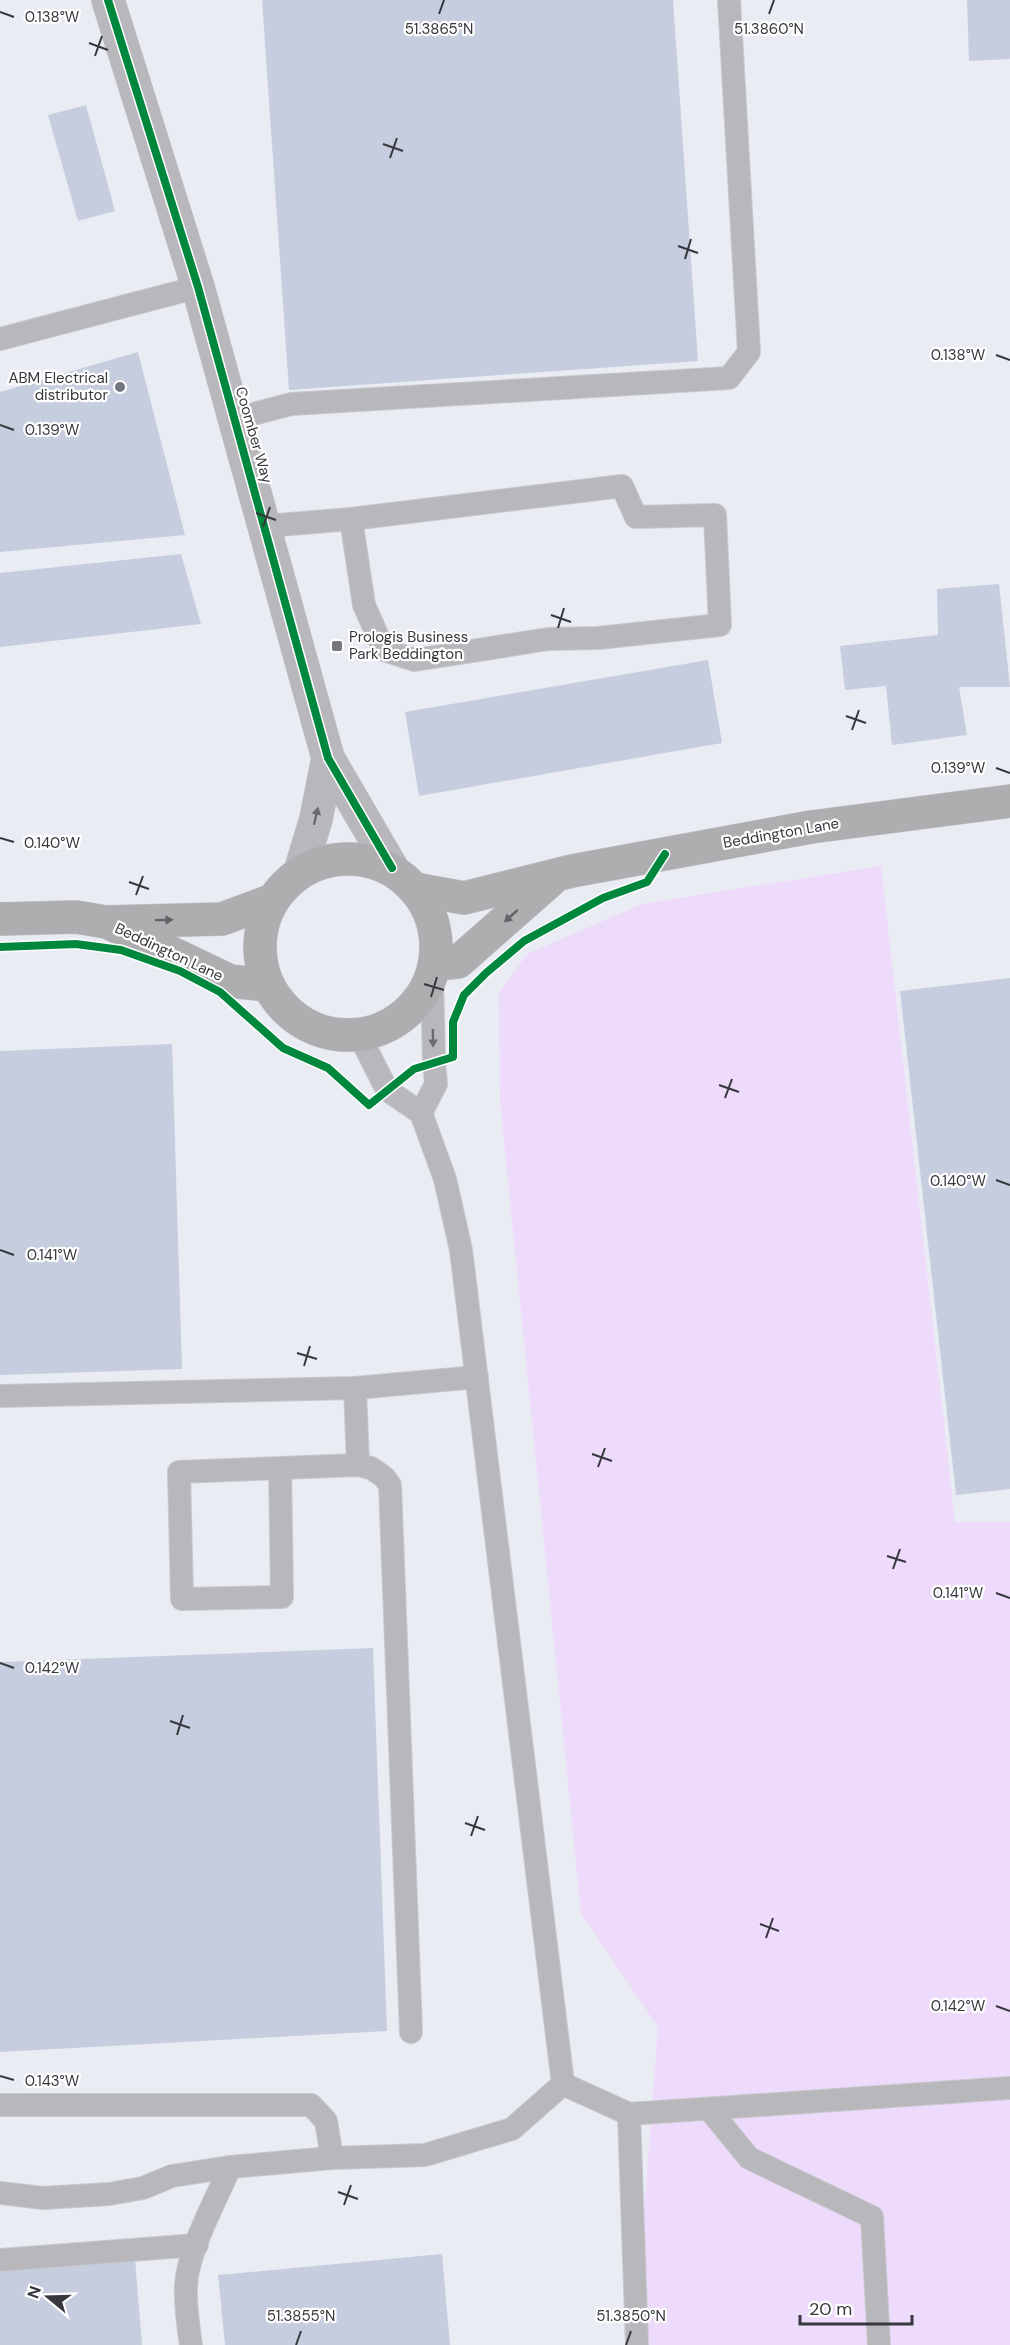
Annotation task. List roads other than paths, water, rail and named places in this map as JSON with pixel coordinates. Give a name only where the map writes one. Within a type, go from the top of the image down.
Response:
[{"type":"main road","name":"Beddington Lane","points":[[554,877],[458,962],[434,971],[409,1013],[374,1032],[336,1035],[307,1026],[292,1016],[267,985],[257,945],[266,913],[277,893],[300,872],[317,863],[353,857],[404,879],[464,898],[572,871],[811,827],[1010,801]]},
{"type":"main road","points":[[404,879],[422,895],[437,932],[434,971]]},
{"type":"main road","name":"Beddington Lane","points":[[0,919],[76,917],[106,922],[222,919],[273,900]]},
{"type":"main road","name":"Beddington Lane","points":[[106,922],[230,981],[267,985]]},
{"type":"street","name":"Coomber Way","points":[[108,0],[198,287],[266,526],[328,758],[404,879]]},
{"type":"street","name":"Coomber Way","points":[[300,872],[316,819],[328,758]]},
{"type":"lane","points":[[235,419],[291,404],[729,378],[749,352],[729,0]]},
{"type":"lane","points":[[0,339],[198,287]]},
{"type":"lane","points":[[266,526],[351,519],[622,486],[636,516],[715,515],[720,625],[598,638],[548,639],[415,660],[384,650],[364,605],[351,519]]},
{"type":"lane","points":[[421,1113],[436,1084],[434,971]]},
{"type":"lane","points":[[358,1033],[387,1090],[421,1113],[445,1179],[461,1250],[563,2084]]},
{"type":"lane","points":[[0,1396],[355,1388],[477,1377]]},
{"type":"lane","points":[[355,1388],[358,1465]]},
{"type":"lane","points":[[280,1468],[282,1597],[182,1599],[179,1472],[280,1468],[358,1465],[371,1468],[384,1477],[390,1485],[411,2032]]},
{"type":"lane","points":[[563,2084],[629,2114],[1010,2088]]},
{"type":"lane","points":[[0,2193],[43,2198],[109,2194],[143,2188],[172,2176],[230,2167],[332,2158],[425,2155],[512,2129],[563,2084]]},
{"type":"lane","points":[[0,2105],[232,2107],[311,2105],[326,2121],[332,2158]]},
{"type":"lane","points":[[709,2109],[749,2158],[872,2217],[879,2345]]},
{"type":"lane","points":[[629,2114],[637,2345]]},
{"type":"lane","points":[[190,2345],[186,2284],[197,2245],[230,2167]]},
{"type":"lane","points":[[0,2260],[197,2245]]},
{"type":"place","name":"ABM Electrical distributor","points":[[120,387]]},
{"type":"place","name":"Prologis Business Park Beddington","points":[[337,646]]}]
